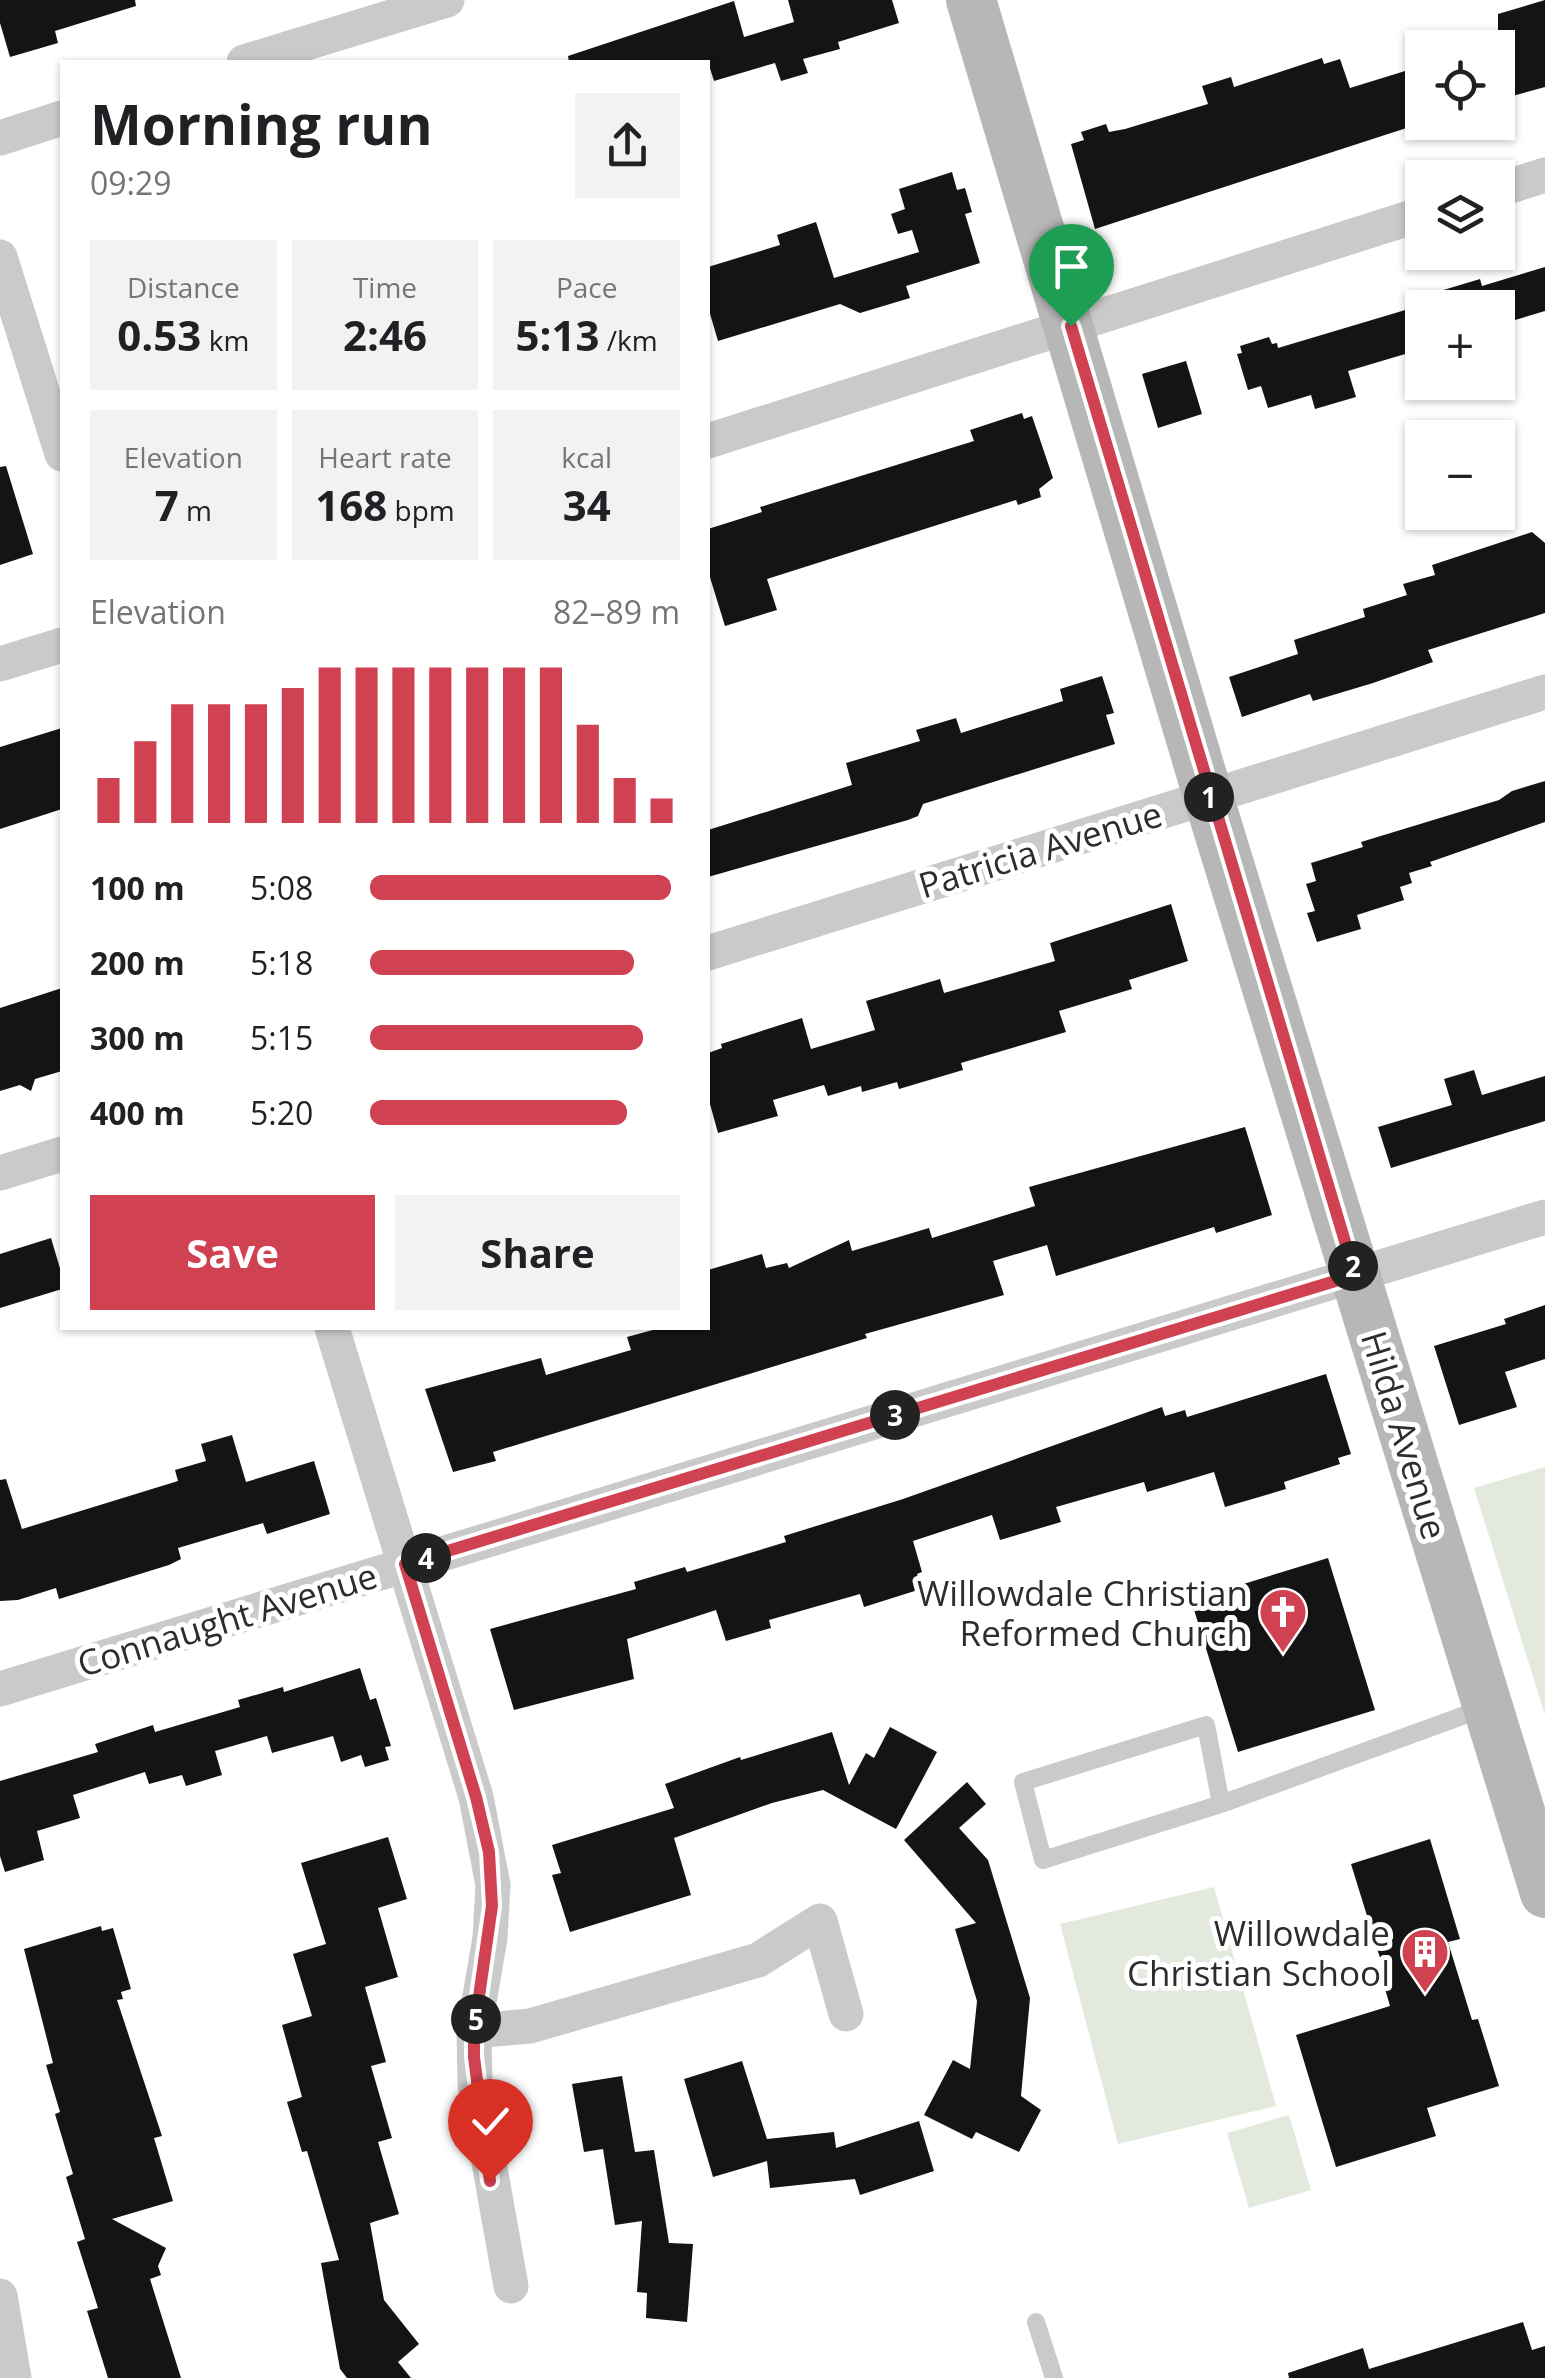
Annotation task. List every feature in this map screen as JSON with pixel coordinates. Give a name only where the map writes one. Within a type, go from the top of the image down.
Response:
[{"type":"street","points":[[251,60],[447,0]]},
{"type":"street","name":"Hilda Avenue","points":[[970,0],[1071,326],[1208,796],[1545,1893]]},
{"type":"street","points":[[0,138],[60,119]]},
{"type":"street","points":[[1515,185],[1545,175]]},
{"type":"street","points":[[710,440],[1405,219]]},
{"type":"street","points":[[0,257],[60,448]]},
{"type":"street","points":[[0,664],[60,646]]},
{"type":"street","name":"Patricia Avenue","points":[[710,952],[1545,692]]},
{"type":"street","points":[[0,1173],[60,1155]]},
{"type":"street","name":"Connaught Avenue","points":[[0,1688],[1545,1216]]},
{"type":"street","points":[[333,1330],[476,1797],[489,1852],[493,1885],[490,1938],[474,2031],[478,2110],[511,2286]]},
{"type":"street","points":[[474,2031],[530,2026],[758,1960],[820,1921],[846,2014]]},
{"type":"street","points":[[0,2296],[14,2378]]},
{"type":"lane","points":[[1221,1804],[1206,1725],[1022,1782],[1044,1860],[1221,1804],[1489,1706]]},
{"type":"lane","points":[[1036,2322],[1054,2378]]},
{"type":"shaded area","points":[[1545,1467],[1545,1715],[1474,1488]]},
{"type":"shaded area","points":[[1214,1887],[1276,2106],[1118,2144],[1060,1924]]},
{"type":"shaded area","points":[[1289,2115],[1311,2190],[1249,2208],[1227,2133]]},
{"type":"building","points":[[0,0],[135,0],[136,6],[55,31],[58,43],[10,57],[0,23]]},
{"type":"building","points":[[788,0],[892,0],[899,23],[838,42],[840,49],[803,59],[808,73],[781,81],[775,63],[714,81],[710,60],[569,60],[568,56],[734,1],[744,37],[794,22]]},
{"type":"building","points":[[1545,0],[1545,87],[1515,95],[1515,30],[1498,30],[1498,14]]},
{"type":"building","points":[[1322,58],[1324,64],[1340,59],[1350,88],[1405,71],[1405,129],[1095,229],[1071,144],[1084,140],[1081,132],[1106,124],[1109,132],[1125,129],[1208,104],[1202,86],[1231,77],[1234,87]]},
{"type":"building","points":[[952,172],[957,190],[965,188],[972,212],[965,214],[980,263],[906,286],[910,298],[860,313],[840,304],[718,341],[710,314],[710,266],[780,245],[777,235],[816,222],[834,278],[919,252],[912,230],[898,234],[891,214],[905,209],[899,189]]},
{"type":"building","points":[[1545,267],[1545,311],[1515,320],[1515,290],[1444,290],[1480,279],[1482,286]]},
{"type":"building","points":[[1405,310],[1405,354],[1348,371],[1356,397],[1315,409],[1311,395],[1268,408],[1261,386],[1248,390],[1237,354],[1242,353],[1240,346],[1269,337],[1278,348]]},
{"type":"building","points":[[1186,361],[1202,414],[1158,428],[1142,374]]},
{"type":"building","points":[[1022,413],[1024,419],[1032,416],[1053,478],[1039,489],[1041,497],[1018,505],[1016,500],[767,579],[777,610],[725,626],[710,577],[710,528],[762,512],[760,507],[974,441],[970,430]]},
{"type":"building","points":[[6,466],[33,554],[0,565],[0,467]]},
{"type":"building","points":[[1532,532],[1545,543],[1545,613],[1428,650],[1433,662],[1373,683],[1313,701],[1310,694],[1242,717],[1229,677],[1298,654],[1294,640],[1365,617],[1363,609],[1407,595],[1403,584],[1435,575],[1432,565]]},
{"type":"building","points":[[1102,676],[1114,713],[1106,715],[1115,744],[923,804],[918,816],[908,820],[710,876],[710,829],[852,785],[846,763],[920,741],[916,730],[956,718],[961,733],[1063,701],[1060,689]]},
{"type":"building","points":[[60,729],[60,810],[0,829],[0,747]]},
{"type":"building","points":[[1545,781],[1545,822],[1409,873],[1412,883],[1400,887],[1404,900],[1357,915],[1361,929],[1317,942],[1307,913],[1315,911],[1306,884],[1316,881],[1311,863],[1363,847],[1361,842],[1499,800],[1512,791]]},
{"type":"building","points":[[1171,904],[1188,961],[1129,980],[1132,989],[1059,1011],[1066,1032],[961,1063],[963,1070],[899,1089],[897,1082],[862,1092],[861,1086],[828,1096],[824,1085],[773,1100],[778,1116],[718,1133],[710,1104],[710,1052],[722,1048],[721,1044],[802,1018],[811,1049],[875,1030],[866,1001],[940,979],[944,993],[1055,961],[1050,943]]},
{"type":"building","points":[[60,989],[60,1072],[35,1079],[31,1091],[20,1085],[0,1091],[0,1008]]},
{"type":"building","points":[[1474,1070],[1482,1095],[1545,1076],[1545,1121],[1391,1168],[1378,1127],[1452,1105],[1444,1079]]},
{"type":"building","points":[[1245,1127],[1272,1215],[1216,1233],[1214,1227],[1056,1276],[1047,1245],[993,1261],[1004,1295],[865,1334],[867,1338],[493,1452],[496,1461],[453,1472],[425,1389],[541,1358],[546,1375],[631,1350],[627,1337],[653,1330],[710,1330],[710,1269],[762,1254],[766,1268],[787,1263],[789,1268],[849,1240],[852,1251],[929,1228],[932,1238],[1035,1206],[1029,1187]]},
{"type":"building","points":[[51,1238],[60,1268],[60,1290],[0,1308],[0,1254]]},
{"type":"building","points":[[1545,1305],[1545,1359],[1505,1372],[1517,1407],[1459,1425],[1434,1346],[1506,1324],[1504,1319]]},
{"type":"building","points":[[1326,1374],[1351,1454],[1338,1458],[1340,1464],[1284,1482],[1286,1489],[1225,1507],[1214,1472],[1147,1492],[1144,1482],[1056,1507],[1061,1522],[1000,1540],[992,1515],[913,1541],[922,1572],[917,1574],[921,1589],[864,1607],[860,1594],[769,1620],[771,1628],[726,1641],[716,1610],[627,1639],[634,1679],[514,1710],[490,1629],[636,1589],[634,1582],[685,1567],[687,1572],[786,1542],[784,1536],[903,1499],[1162,1407],[1165,1416],[1185,1410],[1187,1417]]},
{"type":"building","points":[[232,1435],[246,1482],[314,1461],[330,1514],[267,1534],[263,1523],[178,1548],[181,1559],[169,1565],[59,1599],[56,1588],[18,1600],[0,1601],[0,1480],[6,1479],[22,1529],[178,1481],[175,1470],[206,1461],[201,1444]]},
{"type":"building","name":"Willowdale Christian Reformed Church","points":[[1328,1558],[1375,1710],[1238,1752],[1191,1600]]},
{"type":"building","points":[[360,1668],[370,1700],[376,1698],[391,1746],[385,1747],[389,1760],[365,1767],[361,1755],[341,1762],[333,1736],[272,1753],[267,1736],[215,1751],[222,1775],[186,1786],[182,1775],[149,1784],[145,1772],[73,1795],[80,1818],[37,1831],[44,1860],[5,1872],[0,1856],[0,1781],[98,1752],[95,1744],[153,1725],[155,1732],[240,1707],[238,1700],[283,1687],[284,1692]]},
{"type":"building","points":[[890,1727],[937,1752],[896,1829],[823,1790],[772,1803],[674,1838],[691,1895],[570,1932],[552,1875],[561,1873],[552,1845],[674,1808],[665,1784],[740,1757],[741,1760],[832,1732],[849,1785],[866,1753],[874,1758]]},
{"type":"building","points":[[967,1782],[986,1804],[959,1828],[988,1860],[1030,1998],[1021,2096],[1041,2110],[1019,2152],[976,2132],[972,2139],[924,2115],[953,2060],[970,2069],[977,2001],[955,1929],[976,1923],[904,1840]]},
{"type":"building","points":[[388,1837],[407,1899],[378,1908],[398,1977],[365,1987],[386,2062],[371,2066],[392,2138],[378,2142],[399,2214],[370,2223],[384,2300],[419,2344],[398,2362],[411,2378],[347,2378],[340,2369],[321,2263],[339,2260],[307,2151],[302,2152],[287,2102],[302,2097],[282,2025],[312,2016],[293,1954],[326,1944],[301,1863]]},
{"type":"building","name":"Willowdale Christian School","points":[[1430,1839],[1460,1939],[1448,1942],[1472,2020],[1478,2019],[1499,2086],[1427,2108],[1436,2136],[1336,2167],[1296,2035],[1390,2006],[1381,1975],[1385,1974],[1351,1864]]},
{"type":"building","points":[[101,1926],[102,1931],[113,1928],[131,1989],[121,1992],[123,1999],[117,2000],[162,2136],[154,2138],[173,2201],[112,2219],[166,2248],[158,2266],[161,2275],[150,2279],[181,2378],[108,2378],[87,2311],[98,2308],[77,2242],[85,2239],[66,2177],[73,2174],[55,2114],[60,2112],[46,2065],[53,2063],[24,1949]]},
{"type":"building","points":[[742,2061],[767,2139],[834,2132],[836,2148],[919,2121],[934,2171],[860,2195],[855,2179],[770,2188],[767,2161],[713,2177],[684,2079]]},
{"type":"building","points":[[622,2076],[635,2152],[654,2150],[669,2243],[693,2244],[687,2322],[646,2318],[647,2293],[637,2292],[642,2221],[615,2225],[603,2149],[584,2152],[572,2084]]},
{"type":"building","points":[[1523,2322],[1532,2350],[1545,2346],[1545,2378],[1289,2378],[1288,2373],[1363,2348],[1369,2369]]},
{"type":"place","name":"Willowdale Christian Reformed Church","points":[[1283,1654]]},
{"type":"place","name":"Willowdale Christian School","points":[[1425,1994]]},
{"type":"route","points":[[490,2181],[474,2057],[474,2031],[490,1938],[493,1885],[489,1852],[405,1564],[1355,1275],[1208,796],[1071,326]]}]
